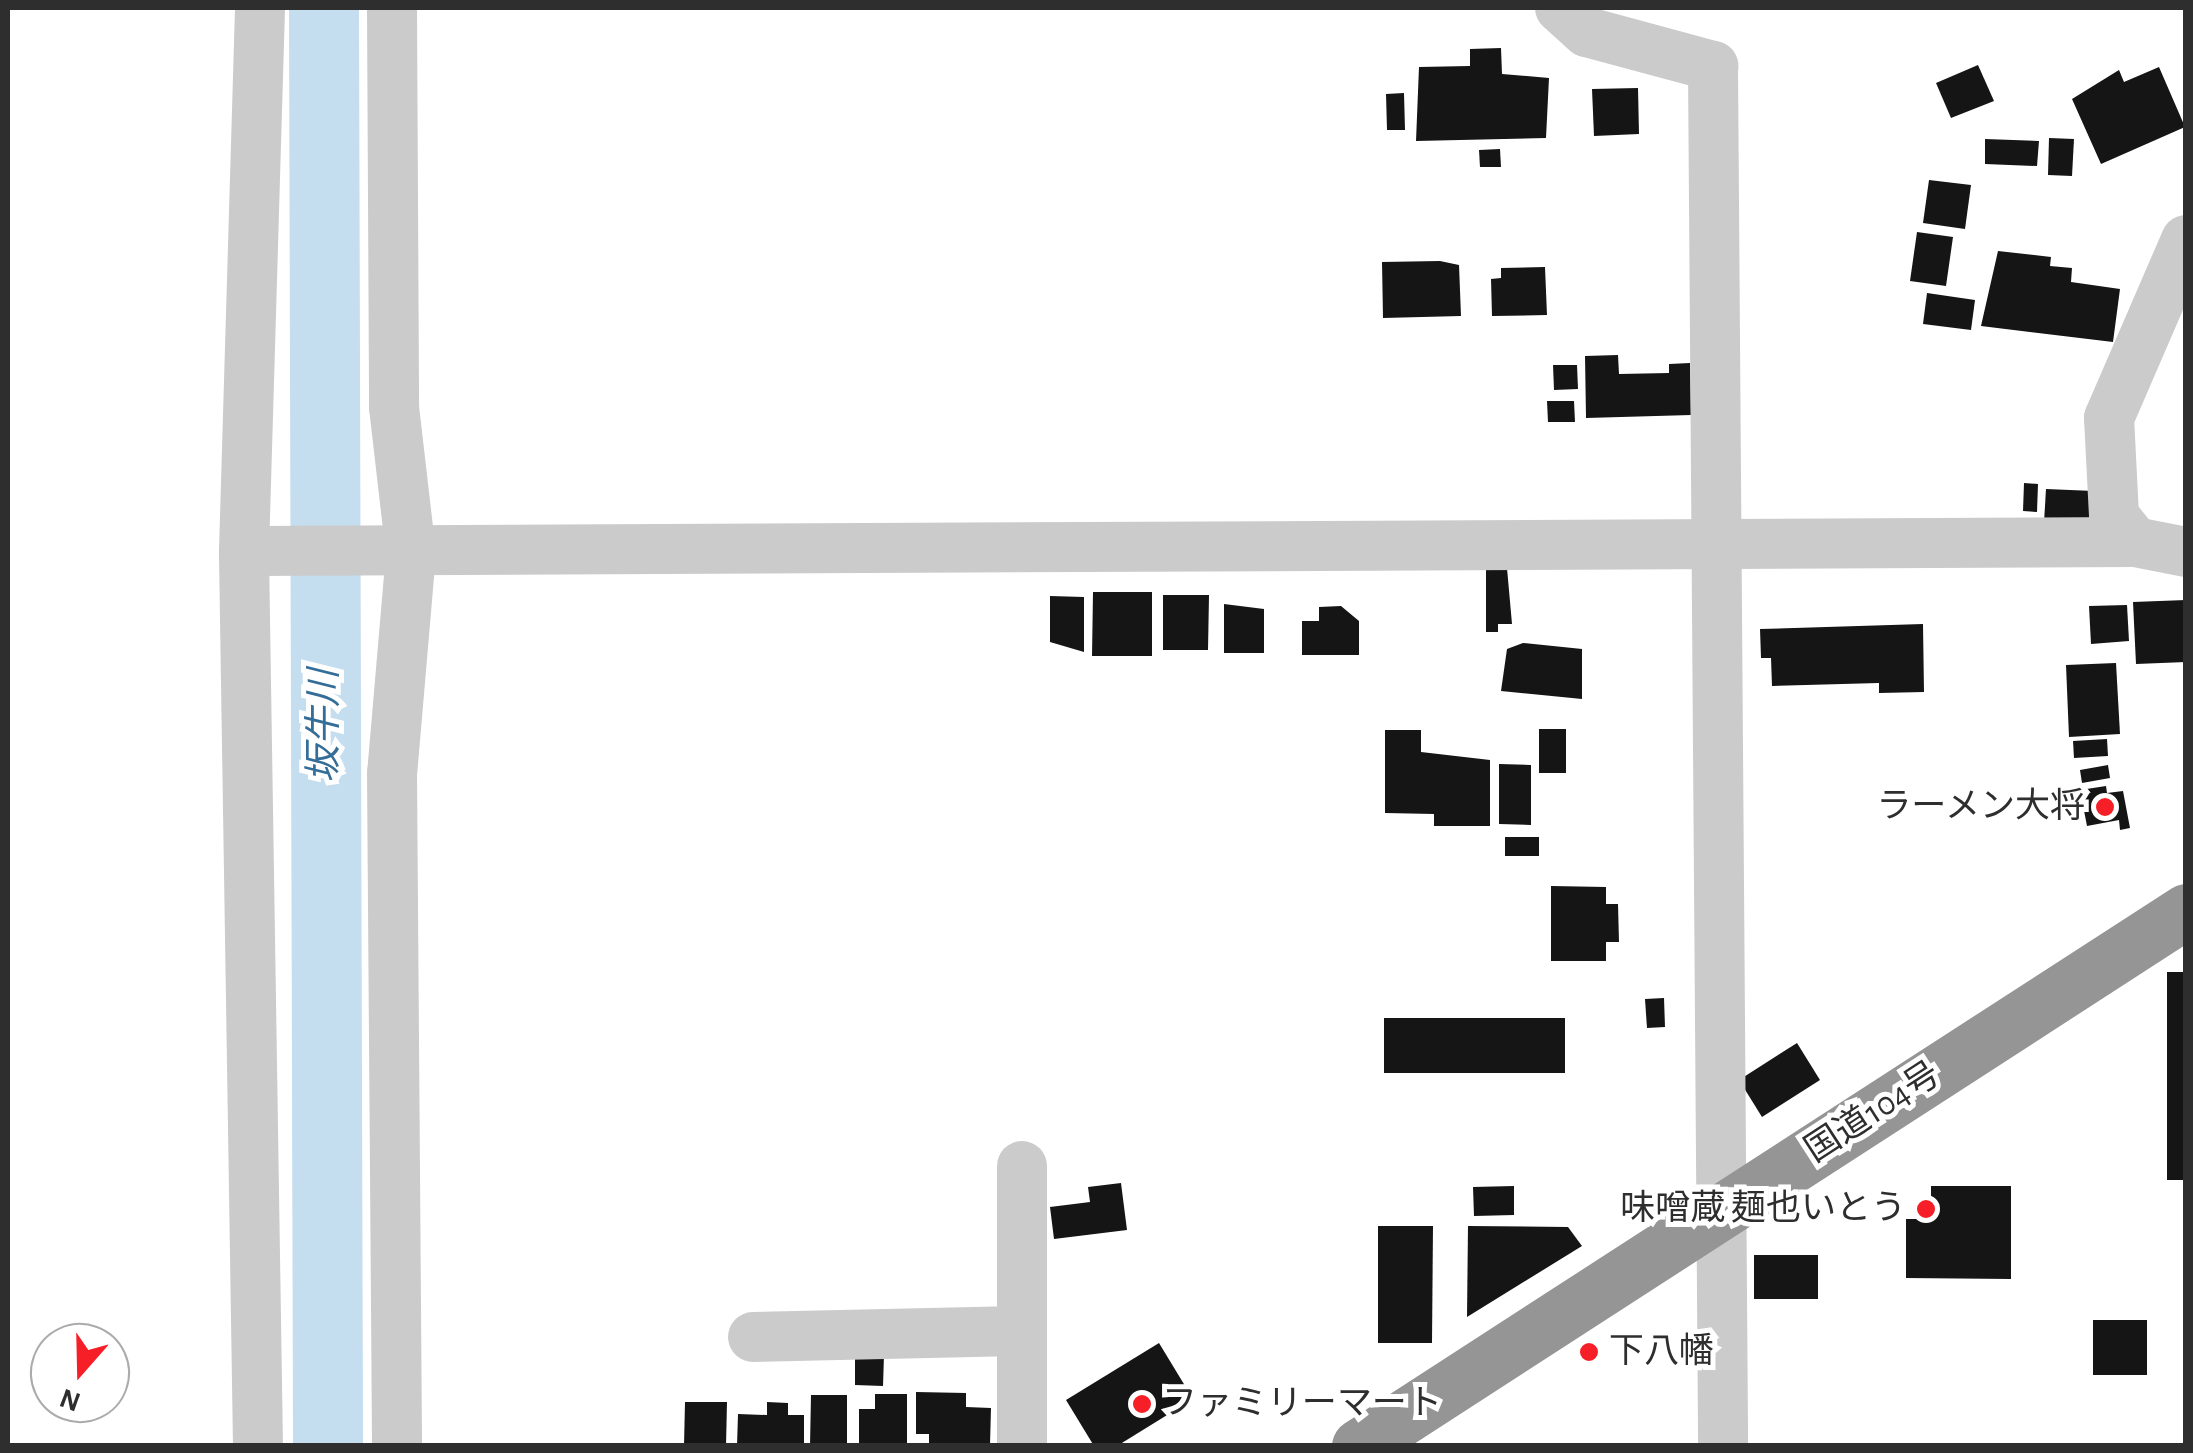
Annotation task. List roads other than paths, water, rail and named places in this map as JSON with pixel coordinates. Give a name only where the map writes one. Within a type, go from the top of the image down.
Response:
[{"type":"highway","name":"国道104号","points":[[1359,1446],[2186,910]]},
{"type":"street","points":[[258,1446],[244,550],[260,8]]},
{"type":"street","points":[[392,8],[394,408],[411,553],[392,773],[398,1446]]},
{"type":"street","points":[[1560,8],[1587,32],[1712,66],[1723,1446]]},
{"type":"street","points":[[2135,542],[2114,516],[2109,418],[2186,240]]},
{"type":"street","points":[[244,550],[411,553],[2135,542],[2186,552]]},
{"type":"street","points":[[1022,1166],[1022,1446]]},
{"type":"street","points":[[753,1336],[1022,1331]]},
{"type":"waterway","name":"坂牛川","points":[[324,8],[328,1446]]},
{"type":"place","name":"ラーメン大将","points":[[2105,807]]},
{"type":"place","name":"味噌蔵 麺也いとう","points":[[1926,1209]]},
{"type":"place","name":"下八幡","points":[[1589,1352]]},
{"type":"place","name":"ファミリーマート","points":[[1142,1404]]}]
